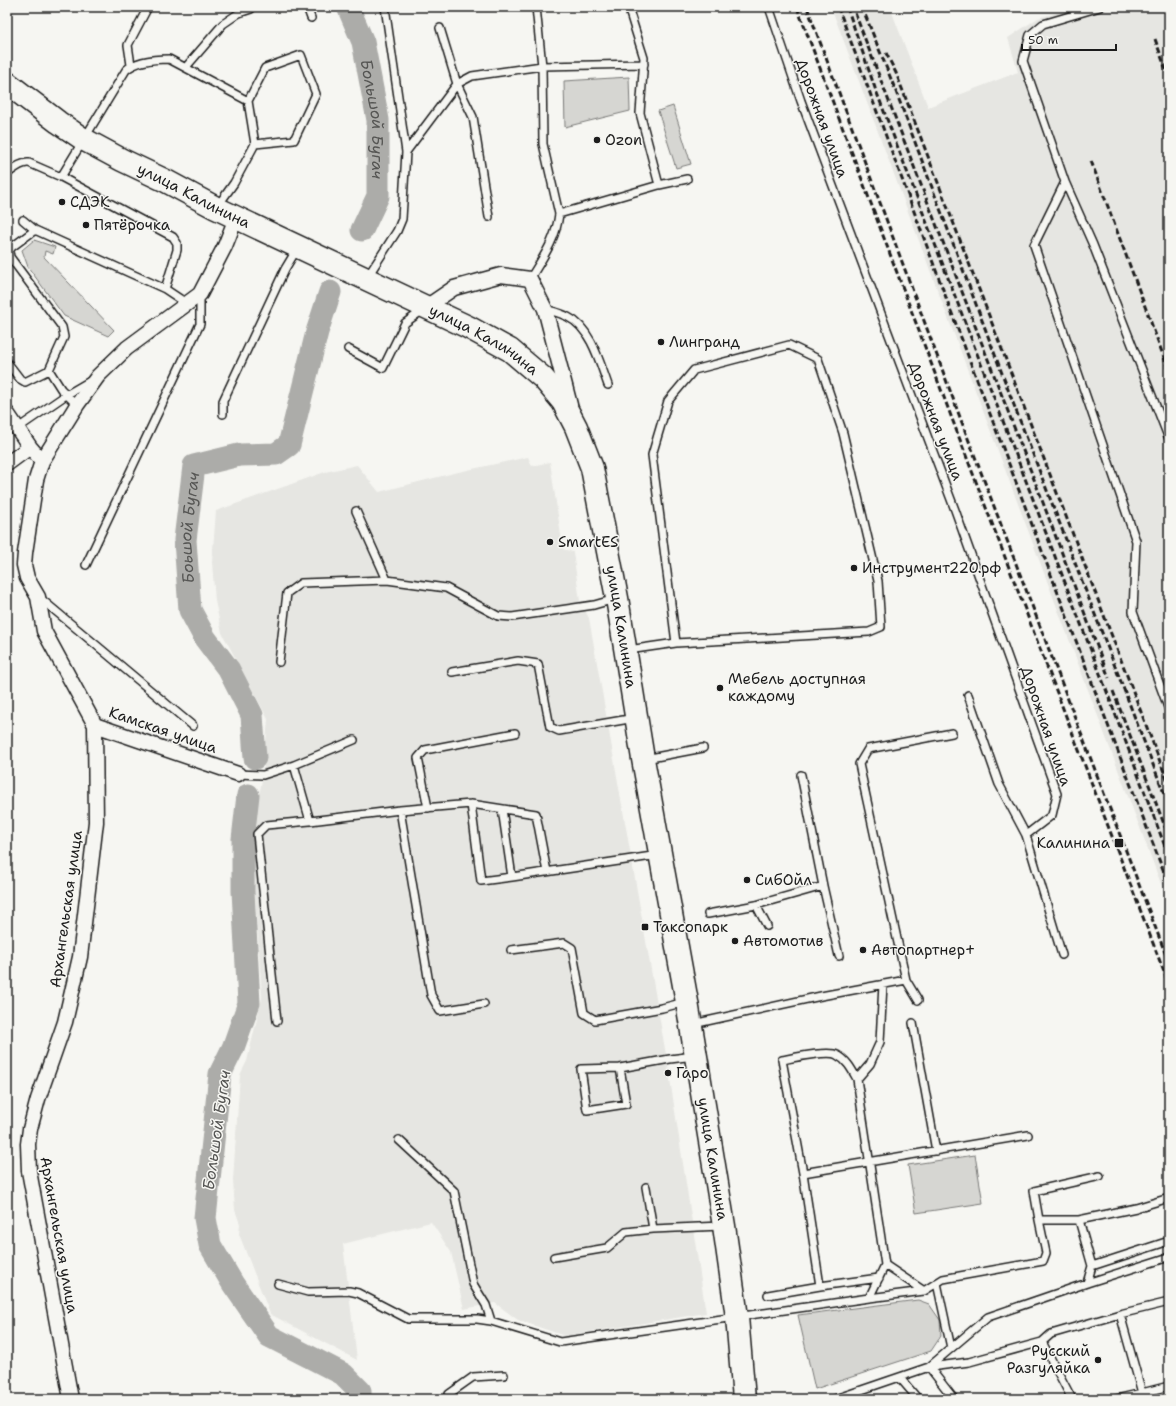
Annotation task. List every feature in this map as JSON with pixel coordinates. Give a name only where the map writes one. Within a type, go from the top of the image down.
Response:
[{"type":"main road","name":"улица Калинина","points":[[7,83],[83,139],[122,160],[298,248],[468,327],[510,350],[543,378],[562,402],[576,427],[592,468],[617,598],[643,760],[691,1024],[724,1226],[737,1317],[744,1399]]},
{"type":"street","name":"Камская улица","points":[[236,218],[225,246],[200,294],[127,348],[98,376],[77,405],[42,461],[36,480],[24,553],[24,565],[27,578],[38,597],[44,631],[95,725],[238,774]]},
{"type":"street","points":[[426,307],[454,288],[501,275],[530,279],[545,309],[576,427]]},
{"type":"street","points":[[7,413],[30,447],[42,461]]},
{"type":"street","points":[[7,464],[30,447]]},
{"type":"street","name":"Архангельская улица","points":[[71,1399],[29,1171],[28,1144],[30,1129],[38,1099],[65,1022],[80,956],[96,822],[95,725]]},
{"type":"lane","points":[[131,65],[128,45],[148,7]]},
{"type":"lane","points":[[186,67],[223,24],[239,13],[251,10],[250,7]]},
{"type":"lane","points":[[307,7],[311,18]]},
{"type":"lane","points":[[366,280],[397,231],[402,219],[406,152],[385,7]]},
{"type":"lane","points":[[530,279],[553,238],[557,228],[559,214],[544,144],[542,66],[536,7]]},
{"type":"lane","points":[[628,7],[644,58],[640,113],[659,185]]},
{"type":"lane","name":"Дорожная улица","points":[[769,7],[801,101],[955,510],[1057,794],[1052,815],[1026,835]]},
{"type":"lane","points":[[1100,7],[1043,24],[1030,35],[1023,61],[1065,182],[1093,246],[1169,439]]},
{"type":"lane","points":[[440,28],[457,84],[473,117],[489,217]]},
{"type":"lane","points":[[216,208],[234,183],[255,144],[248,101],[265,68],[301,56],[316,94],[294,140],[255,144]]},
{"type":"lane","points":[[61,177],[126,70],[131,65],[156,59],[169,59],[248,101]]},
{"type":"lane","points":[[406,152],[457,84],[472,76],[542,66],[644,64]]},
{"type":"lane","points":[[7,174],[24,162],[30,163],[61,177],[172,237],[177,243],[177,250],[165,289]]},
{"type":"lane","points":[[559,214],[659,185],[687,179]]},
{"type":"lane","points":[[1065,182],[1034,245],[1136,541],[1133,612],[1169,710]]},
{"type":"lane","points":[[23,220],[35,230],[165,289],[186,303]]},
{"type":"lane","points":[[7,362],[25,382],[49,370],[64,337],[62,327],[10,257],[9,251],[12,247],[35,230]]},
{"type":"lane","points":[[223,414],[223,401],[285,269],[298,248]]},
{"type":"lane","points":[[86,565],[200,324],[200,294]]},
{"type":"lane","points":[[348,349],[383,368],[405,323],[426,307]]},
{"type":"lane","points":[[545,309],[569,317],[583,329],[595,348],[608,384]]},
{"type":"lane","points":[[626,650],[676,643],[869,632],[881,626],[878,581],[843,433],[818,359],[789,345],[694,370],[668,401],[652,455],[676,643]]},
{"type":"lane","points":[[49,370],[66,395],[77,405]]},
{"type":"lane","points":[[18,428],[66,395],[98,376]]},
{"type":"lane","points":[[356,511],[387,580]]},
{"type":"lane","points":[[278,662],[287,594],[301,583],[387,580],[446,588],[498,616],[512,618],[594,605],[617,598]]},
{"type":"lane","points":[[38,597],[193,726]]},
{"type":"lane","points":[[452,672],[518,661],[538,664],[550,727],[560,731],[637,718]]},
{"type":"lane","points":[[968,695],[999,784],[1026,835],[1062,955]]},
{"type":"lane","points":[[428,808],[418,758],[425,750],[515,733]]},
{"type":"lane","points":[[918,1000],[906,980],[859,764],[868,749],[952,733]]},
{"type":"lane","points":[[238,774],[263,775],[294,765],[354,740]]},
{"type":"lane","points":[[643,760],[703,748]]},
{"type":"lane","points":[[294,765],[310,821]]},
{"type":"lane","points":[[801,775],[839,956]]},
{"type":"lane","points":[[471,804],[481,881],[661,855]]},
{"type":"lane","points":[[277,1021],[257,834],[266,825],[400,810],[471,804],[536,814],[547,872]]},
{"type":"lane","points":[[502,809],[512,877]]},
{"type":"lane","points":[[400,810],[431,995],[440,1011],[484,1004]]},
{"type":"lane","points":[[708,914],[756,905],[824,886]]},
{"type":"lane","points":[[756,905],[767,926]]},
{"type":"lane","points":[[511,950],[564,943],[572,948],[584,1013],[595,1020],[687,1002]]},
{"type":"lane","points":[[691,1024],[821,996],[906,980]]},
{"type":"lane","points":[[857,1079],[870,1064],[880,1042],[883,984]]},
{"type":"lane","points":[[913,1023],[936,1151]]},
{"type":"lane","points":[[820,1286],[803,1173],[782,1060],[827,1053],[836,1054],[850,1066],[857,1079],[885,1265],[869,1298]]},
{"type":"lane","points":[[620,1068],[626,1104],[587,1110],[581,1069],[620,1068],[696,1056]]},
{"type":"lane","points":[[803,1173],[870,1163],[1028,1135]]},
{"type":"lane","points":[[399,1140],[454,1191],[473,1284],[486,1305],[491,1321]]},
{"type":"lane","points":[[278,1284],[308,1292],[349,1291],[358,1293],[408,1319],[477,1319],[491,1321],[560,1342],[924,1291],[943,1279],[1043,1261],[1046,1253],[1034,1191],[1100,1176]]},
{"type":"lane","points":[[646,1187],[653,1229]]},
{"type":"lane","points":[[1039,1220],[1079,1220],[1136,1208],[1169,1198]]},
{"type":"lane","points":[[1079,1220],[1092,1266],[1087,1284]]},
{"type":"lane","points":[[554,1257],[607,1248],[626,1232],[653,1229],[724,1226]]},
{"type":"lane","points":[[1092,1266],[1169,1241]]},
{"type":"lane","points":[[929,1367],[988,1317],[1169,1257]]},
{"type":"lane","points":[[885,1265],[924,1291]]},
{"type":"lane","points":[[768,1295],[879,1278]]},
{"type":"lane","points":[[936,1283],[951,1348]]},
{"type":"lane","points":[[835,1399],[929,1367],[969,1362],[1042,1342],[1051,1334],[1120,1314],[1169,1302]]},
{"type":"lane","points":[[1120,1314],[1142,1392]]},
{"type":"lane","points":[[1042,1342],[1072,1399]]},
{"type":"lane","points":[[929,1367],[954,1399]]},
{"type":"lane","points":[[448,1399],[449,1394],[473,1377],[504,1375]]},
{"type":"lane","points":[[900,1378],[918,1399]]},
{"type":"lane","points":[[1116,1399],[1169,1386]]},
{"type":"shaded area","points":[[831,7],[890,7],[928,107],[1018,72],[1008,38],[1038,18],[1078,7],[1169,7],[1169,905]]},
{"type":"shaded area","points":[[629,77],[630,111],[565,127],[564,81]]},
{"type":"shaded area","points":[[673,106],[691,164],[676,168],[658,111]]},
{"type":"shaded area","points":[[34,240],[55,247],[53,254],[45,251],[44,257],[114,330],[108,336],[64,316],[28,267],[22,250]]},
{"type":"shaded area","points":[[528,457],[532,466],[550,462],[563,549],[573,552],[580,601],[589,618],[668,1066],[706,1313],[565,1336],[518,1320],[495,1303],[464,1309],[451,1252],[431,1222],[343,1244],[357,1360],[270,1314],[239,1234],[240,1224],[235,1210],[233,1180],[240,1075],[247,1061],[262,998],[251,836],[263,775],[268,719],[222,633],[215,601],[212,562],[216,511],[325,472],[357,465],[379,492],[454,473]]},
{"type":"shaded area","points":[[975,1155],[983,1203],[916,1213],[908,1165]]},
{"type":"shaded area","points":[[918,1300],[929,1304],[940,1320],[941,1336],[931,1351],[815,1389],[798,1315]]},
{"type":"waterway","name":"Большой Бугач","points":[[348,7],[363,42],[378,120],[378,196],[362,230]]},
{"type":"waterway","name":"Боьшой Бугач","points":[[255,758],[252,715],[229,670],[205,638],[190,610],[185,540],[194,466],[239,455],[276,454],[289,445],[317,332],[330,292]]},
{"type":"waterway","name":"Большой Бугач","points":[[248,795],[243,839],[243,891],[249,1003],[233,1048],[220,1074],[205,1218],[210,1245],[233,1284],[269,1336],[343,1374],[360,1391],[360,1399]]},
{"type":"railway","points":[[797,7],[957,432],[1169,985]]},
{"type":"railway","points":[[807,7],[964,428],[1169,963]]},
{"type":"railway","points":[[838,7],[951,311],[1169,886]]},
{"type":"railway","points":[[847,7],[875,88],[1169,857]]},
{"type":"railway","points":[[862,7],[895,89],[1012,400],[1169,806]]},
{"type":"railway","points":[[855,13],[1109,678]]},
{"type":"railway","points":[[1155,39],[1169,78]]},
{"type":"railway","points":[[886,53],[896,73],[1169,785]]},
{"type":"railway","points":[[1091,161],[1169,371]]},
{"type":"railway","points":[[1113,691],[1169,837]]},
{"type":"place","name":"Ozon","points":[[597,140]]},
{"type":"place","name":"СДЭК","points":[[62,202]]},
{"type":"place","name":"Пятёрочка","points":[[86,225]]},
{"type":"place","name":"Лингранд","points":[[661,342]]},
{"type":"place","name":"SmartES","points":[[550,542]]},
{"type":"place","name":"Инструмент220.рф","points":[[854,568]]},
{"type":"place","name":"Мебель доступная каждому","points":[[720,688]]},
{"type":"place","name":"Калинина","points":[[1119,843]]},
{"type":"place","name":"СибОйл","points":[[747,880]]},
{"type":"place","name":"Таксопарк","points":[[645,927]]},
{"type":"place","name":"Автомотив","points":[[735,941]]},
{"type":"place","name":"Автопартнер+","points":[[863,950]]},
{"type":"place","name":"Гаро","points":[[668,1073]]},
{"type":"place","name":"Русский Разгуляйка","points":[[1098,1360]]}]
